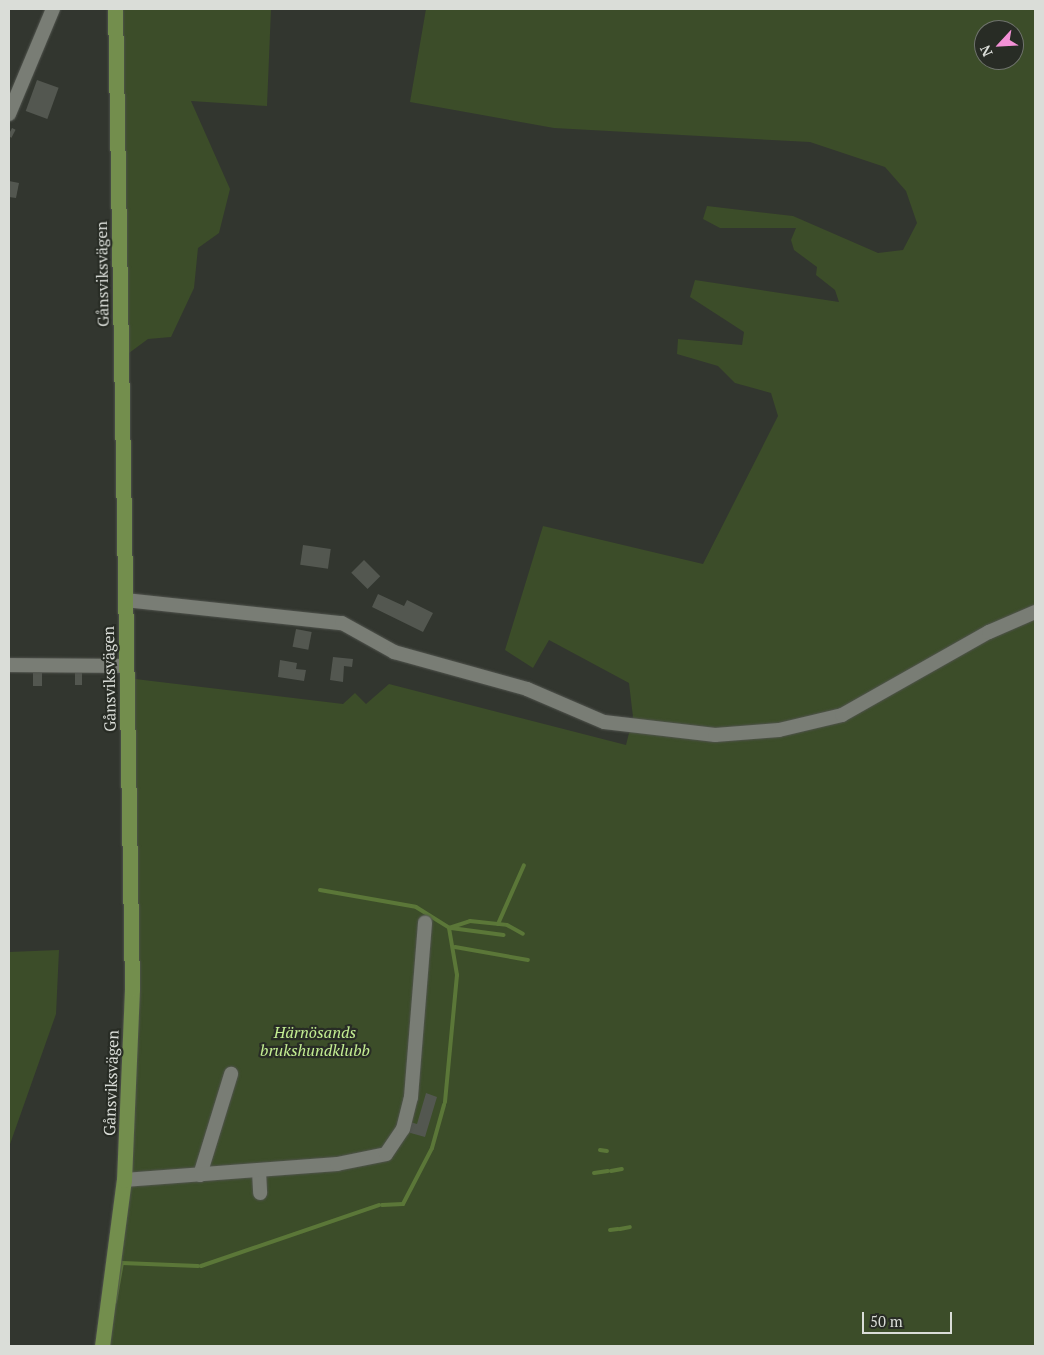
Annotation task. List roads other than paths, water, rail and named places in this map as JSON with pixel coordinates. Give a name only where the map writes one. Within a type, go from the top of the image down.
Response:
[{"type":"main road","name":"Gånsviksvägen","points":[[102,1346],[124,1180],[132,989],[116,9]]},
{"type":"street","points":[[9,114],[53,9]]},
{"type":"street","points":[[125,600],[342,623],[394,652],[527,689],[604,722],[715,735],[779,730],[842,715],[989,632],[1035,612]]},
{"type":"street","points":[[9,665],[126,666]]},
{"type":"street","points":[[124,1180],[337,1164],[386,1154],[403,1129],[411,1097],[425,923]]},
{"type":"street","points":[[200,1175],[231,1074]]},
{"type":"street","points":[[259,1171],[260,1193]]},
{"type":"waterway","points":[[498,924],[524,865]]},
{"type":"waterway","points":[[320,890],[416,907],[449,928],[457,975],[445,1102]]},
{"type":"waterway","points":[[449,928],[470,921],[507,925],[523,934]]},
{"type":"waterway","points":[[451,928],[504,935]]},
{"type":"waterway","points":[[455,947],[528,960]]},
{"type":"waterway","points":[[382,1205],[403,1204],[432,1148],[444,1105]]},
{"type":"waterway","points":[[600,1150],[607,1151]]},
{"type":"waterway","points":[[611,1171],[622,1169]]},
{"type":"waterway","points":[[594,1173],[608,1171]]},
{"type":"waterway","points":[[201,1266],[379,1205]]},
{"type":"waterway","points":[[620,1229],[630,1227]]},
{"type":"waterway","points":[[610,1230],[618,1229]]},
{"type":"waterway","points":[[115,1302],[122,1263],[198,1266]]},
{"type":"park label","name":"Härnösands brukshundklubb","points":[[315,1041]]}]
